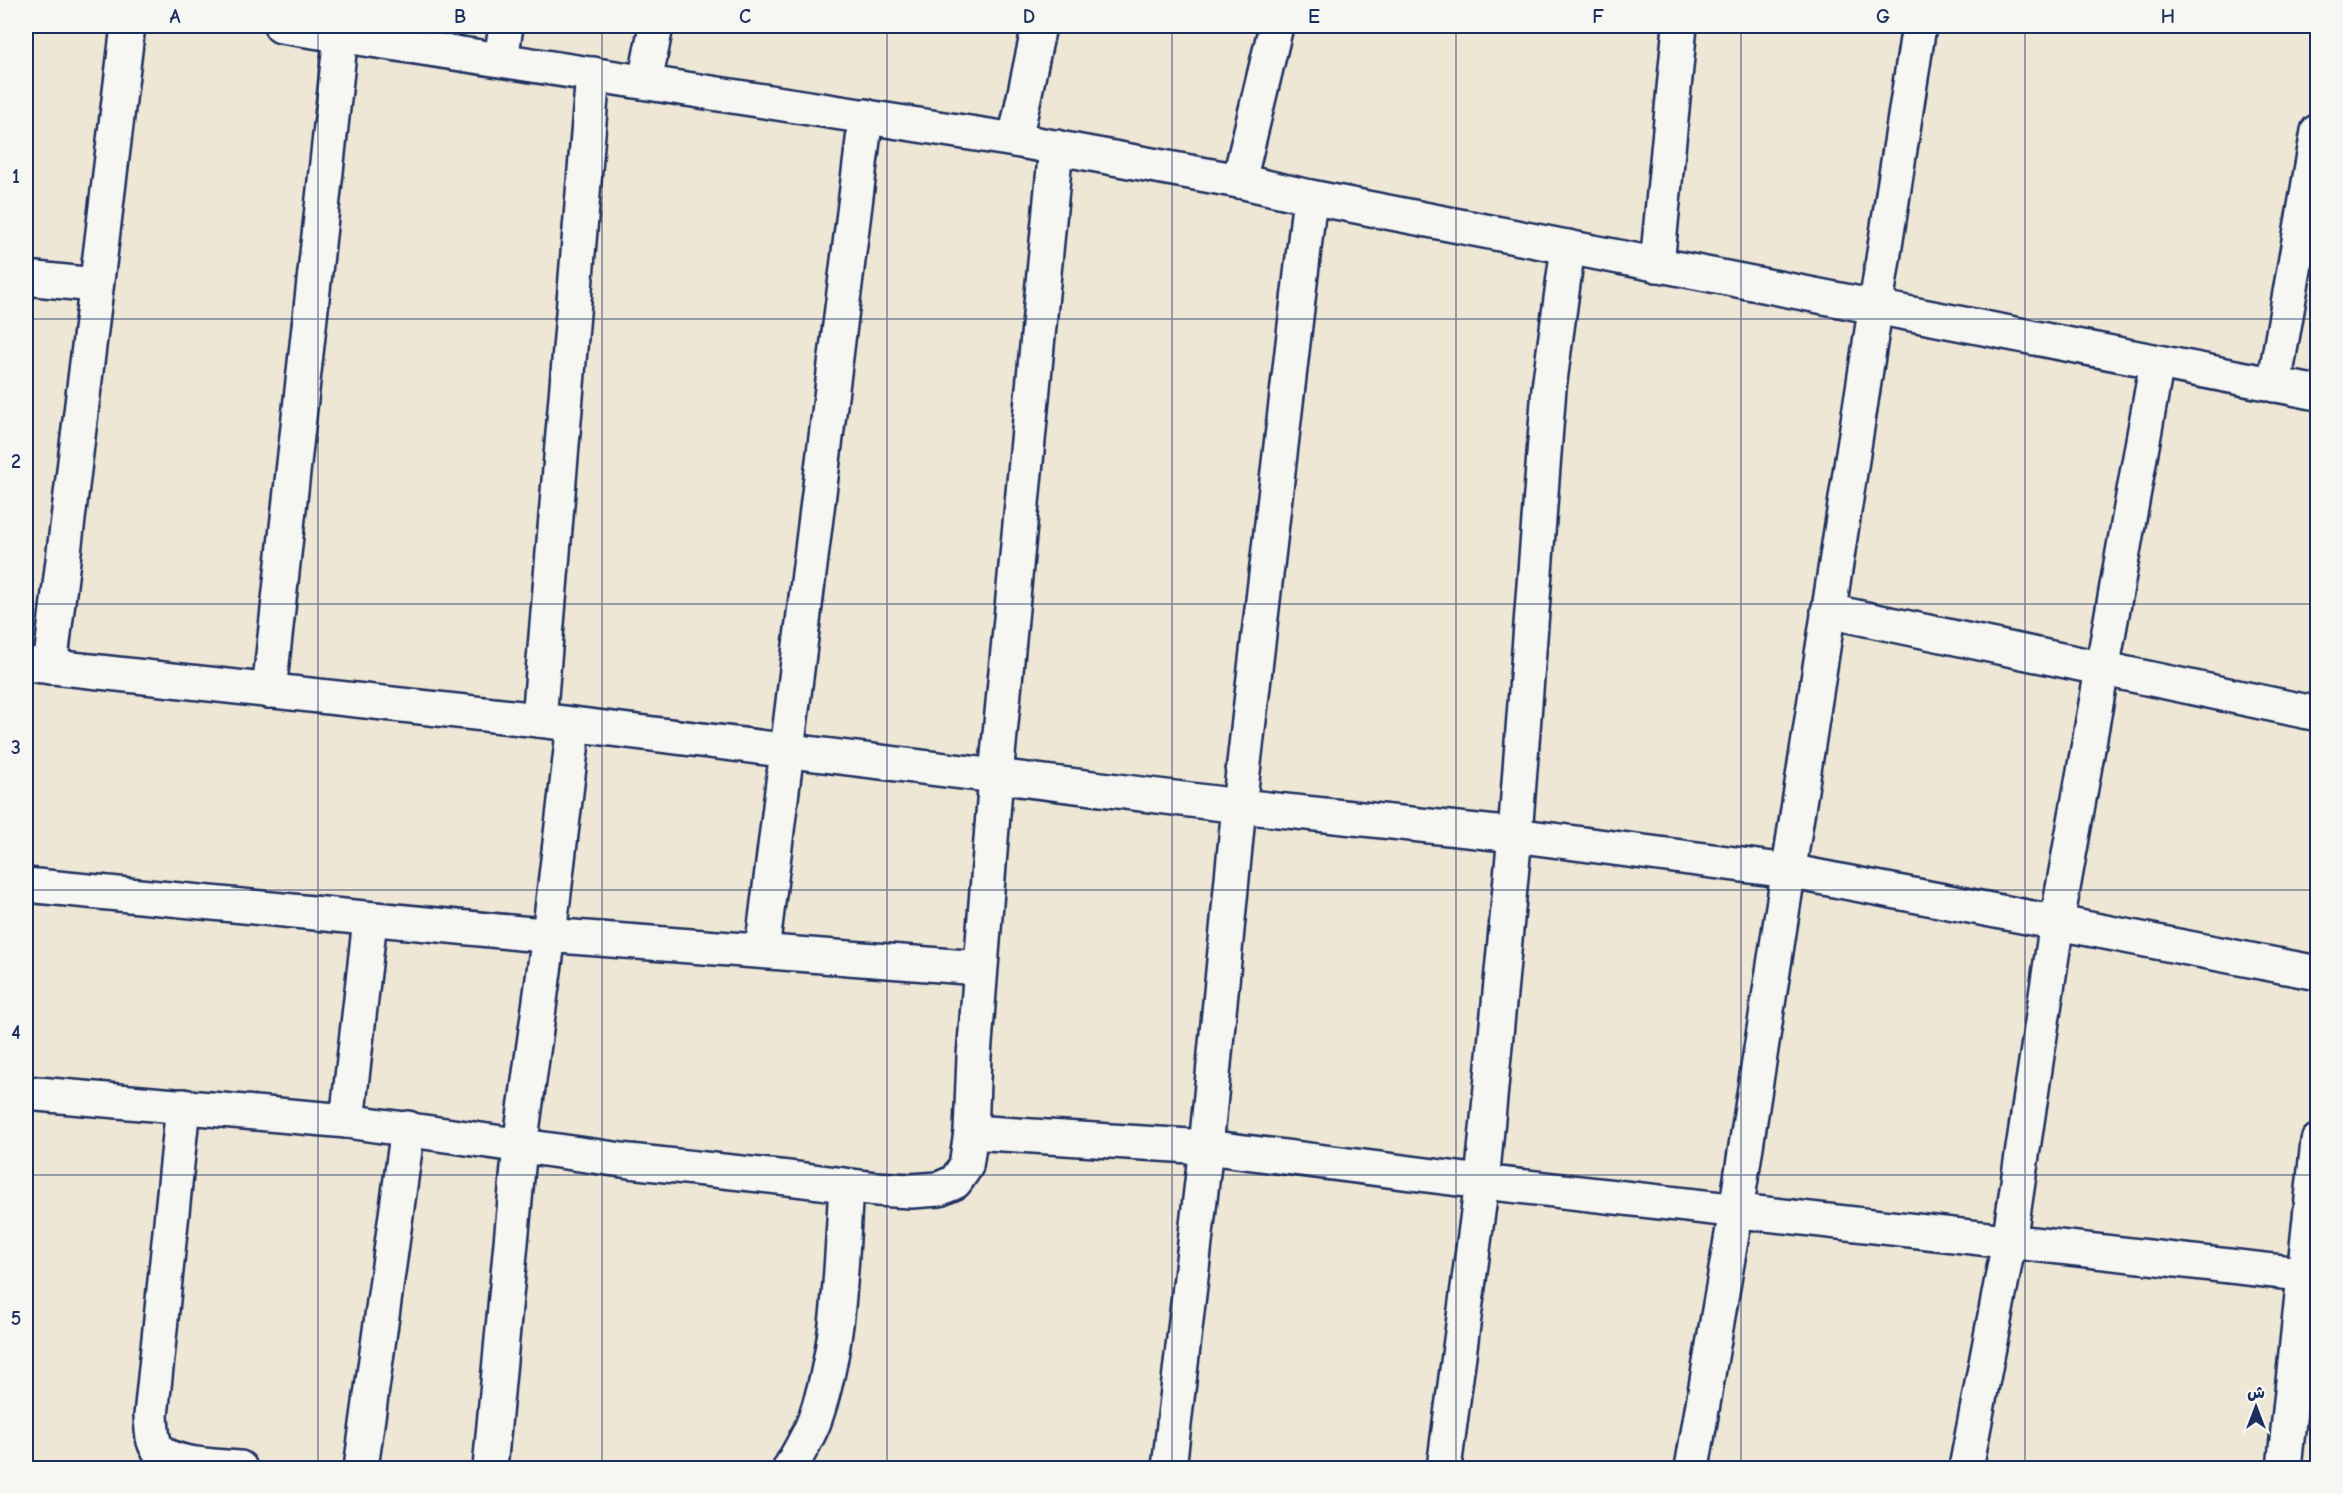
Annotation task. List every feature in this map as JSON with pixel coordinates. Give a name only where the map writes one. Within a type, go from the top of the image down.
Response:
[{"type":"street","points":[[128,26],[95,285],[38,666],[788,749],[1239,806],[1515,835],[1788,871],[2318,973]]},
{"type":"street","points":[[291,26],[1056,147],[2318,393]]},
{"type":"street","points":[[501,60],[506,26]]},
{"type":"street","points":[[645,82],[656,26]]},
{"type":"street","points":[[1015,140],[1039,26]]},
{"type":"street","points":[[1239,181],[1276,26]]},
{"type":"street","points":[[1657,265],[1680,26]]},
{"type":"street","points":[[1692,1468],[1736,1211],[1919,26]]},
{"type":"street","points":[[269,691],[341,35]]},
{"type":"street","points":[[539,720],[593,74]]},
{"type":"street","points":[[762,951],[866,116]]},
{"type":"street","points":[[2274,385],[2318,131]]},
{"type":"street","points":[[26,1093],[348,1121],[629,1161],[846,1186],[911,1191],[947,1186],[955,1182],[964,1170],[971,1132],[980,968],[996,776],[1056,147]]},
{"type":"street","points":[[1169,1468],[1206,1147],[1239,806],[1310,197]]},
{"type":"street","points":[[1444,1468],[1482,1182],[1515,835],[1550,388],[1568,247]]},
{"type":"street","points":[[26,278],[95,285]]},
{"type":"street","points":[[1966,1468],[2009,1242],[2057,922],[2157,362]]},
{"type":"street","points":[[1828,611],[2318,714]]},
{"type":"street","points":[[490,1468],[520,1146],[549,935],[574,725]]},
{"type":"street","points":[[26,885],[370,920],[980,968]]},
{"type":"street","points":[[348,1121],[370,920]]},
{"type":"street","points":[[183,1106],[152,1435],[156,1447],[164,1455],[184,1462],[240,1468]]},
{"type":"street","points":[[361,1468],[408,1128]]},
{"type":"street","points":[[971,1132],[1206,1147],[1482,1182],[2310,1275]]},
{"type":"street","points":[[2284,1468],[2310,1275],[2318,1141]]},
{"type":"street","points":[[790,1468],[814,1420],[829,1372],[837,1317],[846,1186]]}]
